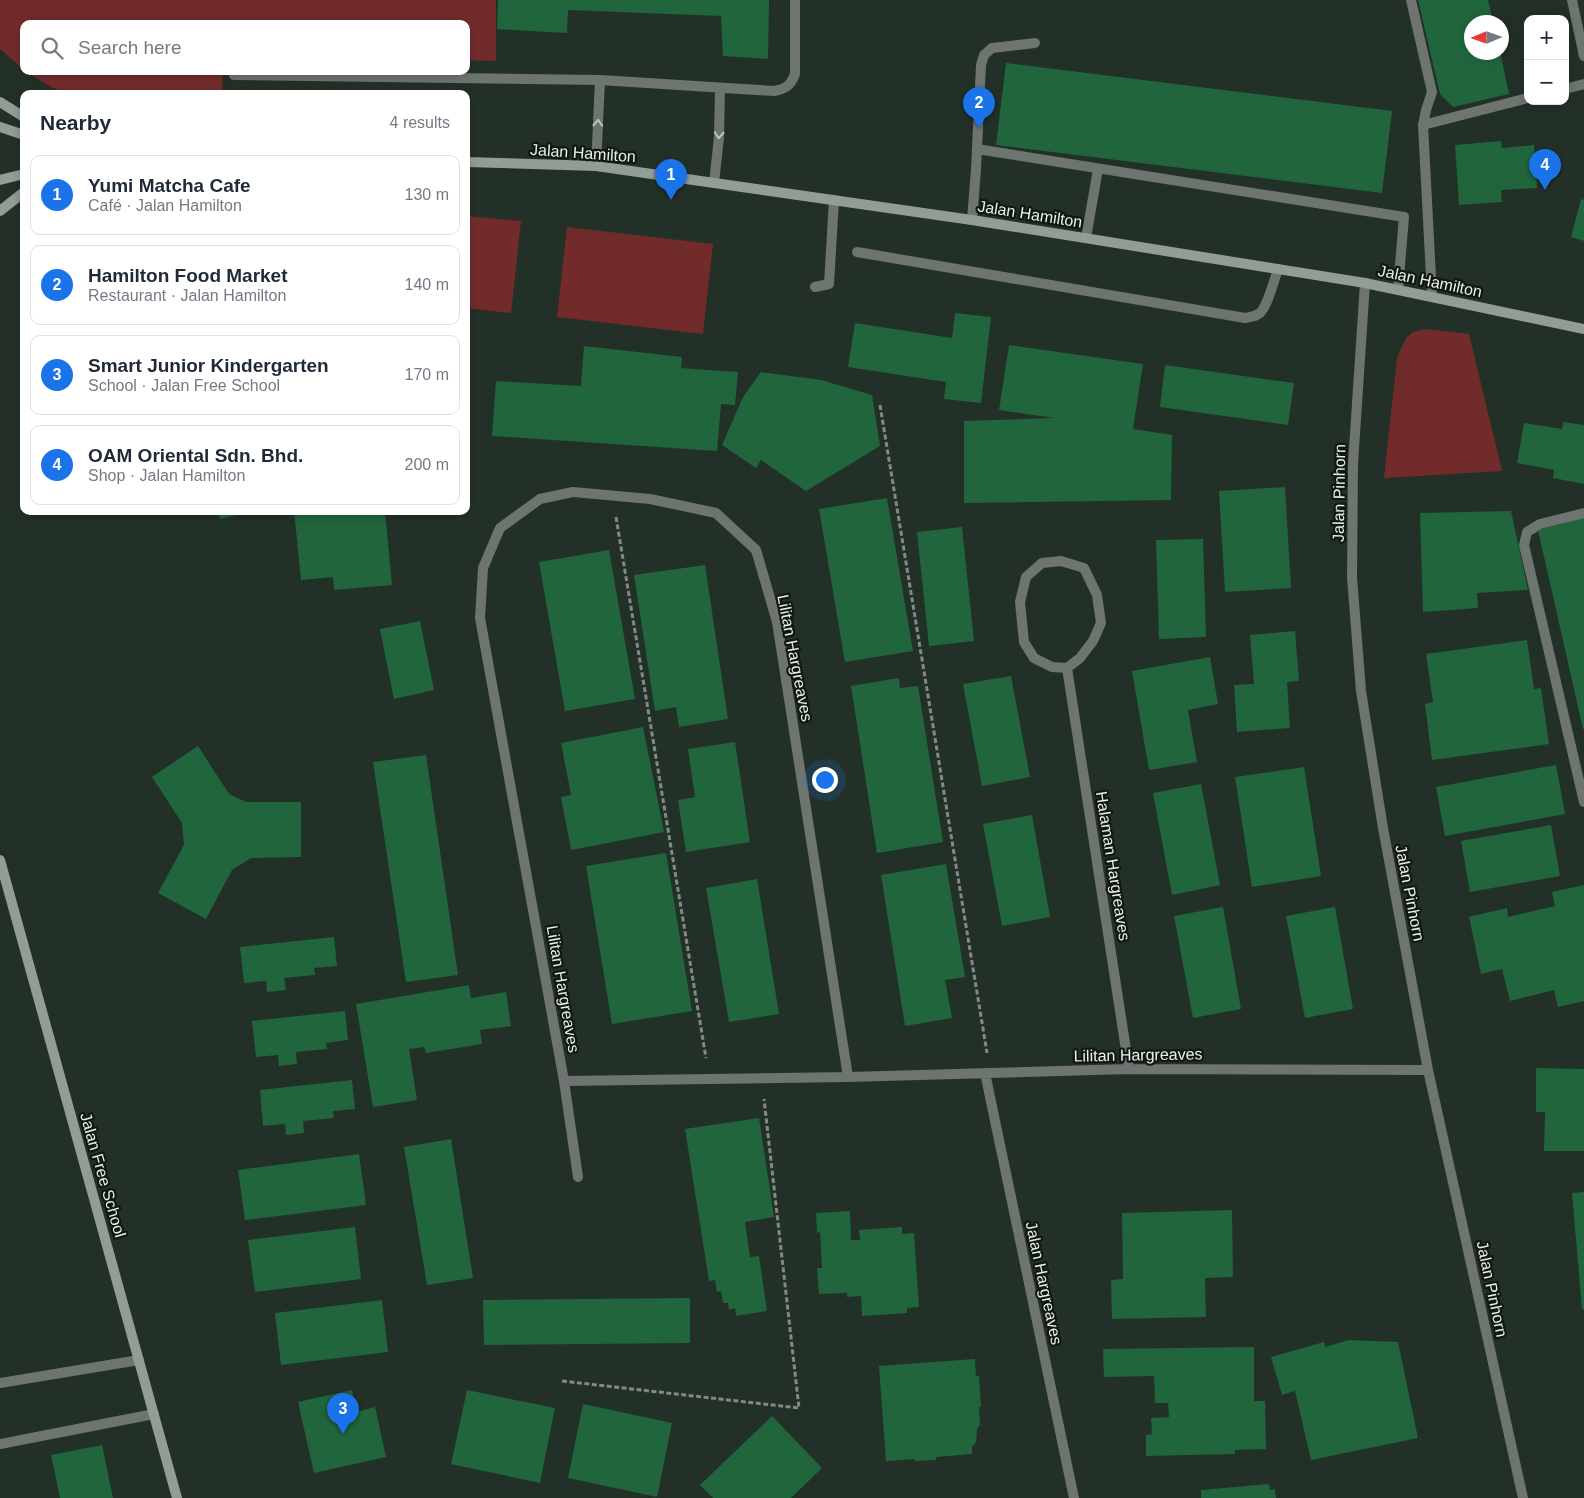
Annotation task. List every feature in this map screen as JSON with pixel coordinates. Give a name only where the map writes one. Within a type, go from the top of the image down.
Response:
[{"type":"main road","points":[[0,102],[20,114]]},
{"type":"main road","points":[[0,127],[20,134]]},
{"type":"main road","name":"Jalan Hamilton","points":[[470,162],[596,166],[972,220],[1365,283],[1584,329]]},
{"type":"main road","points":[[0,180],[20,175]]},
{"type":"main road","points":[[0,211],[20,195]]},
{"type":"main road","name":"Jalan Free School","points":[[0,860],[177,1498]]},
{"type":"street","points":[[234,75],[600,80],[774,91],[784,89],[791,83],[795,74],[795,0]]},
{"type":"street","points":[[1411,0],[1432,92],[1423,125],[1432,296]]},
{"type":"street","points":[[1572,0],[1584,56]]},
{"type":"street","points":[[972,220],[981,65],[984,54],[992,48],[1034,43]]},
{"type":"street","points":[[596,166],[600,80]]},
{"type":"street","points":[[1569,88],[1584,84]]},
{"type":"street","points":[[714,182],[719,137],[720,88]]},
{"type":"street","points":[[1423,125],[1524,99]]},
{"type":"street","points":[[977,149],[1404,218],[1398,289]]},
{"type":"street","points":[[1086,238],[1098,169]]},
{"type":"street","points":[[815,287],[829,284],[834,200]]},
{"type":"street","points":[[857,252],[1244,318],[1253,317],[1260,313],[1265,306],[1278,269]]},
{"type":"street","name":"Jalan Pinhorn","points":[[1365,283],[1353,464],[1353,586],[1361,691],[1383,828],[1428,1070],[1522,1498]]},
{"type":"street","name":"Lilitan Hargreaves","points":[[578,1177],[564,1081],[480,618],[483,568],[500,528],[540,499],[573,492],[650,499],[716,513],[756,550],[776,622],[848,1077]]},
{"type":"street","points":[[1584,513],[1540,524],[1527,532],[1524,545],[1584,802]]},
{"type":"street","points":[[1060,561],[1084,568],[1097,594],[1101,623],[1093,641],[1080,658],[1067,668],[1052,667],[1034,658],[1024,642],[1020,602],[1026,577],[1042,563],[1060,561]]},
{"type":"street","name":"Halaman Hargreaves","points":[[1067,668],[1129,1069]]},
{"type":"street","name":"Lilitan Hargreaves","points":[[564,1081],[848,1077],[1129,1069],[1428,1070]]},
{"type":"street","name":"Jalan Hargreaves","points":[[988,1073],[1074,1498]]},
{"type":"street","points":[[0,1383],[139,1360]]},
{"type":"street","points":[[0,1444],[154,1414]]},
{"type":"path","points":[[880,405],[988,1073]]},
{"type":"path","points":[[613,496],[709,1079]]},
{"type":"path","points":[[562,1381],[799,1408],[762,1078]]},
{"type":"shaded area","points":[[0,0],[496,0],[496,61],[470,60],[470,20],[20,20],[20,66],[0,49]]},
{"type":"shaded area","points":[[32,75],[223,75],[222,90],[59,90]]},
{"type":"shaded area","points":[[470,216],[521,221],[511,313],[470,308]]},
{"type":"shaded area","points":[[567,227],[713,244],[703,334],[557,317]]},
{"type":"shaded area","points":[[1426,329],[1469,334],[1502,471],[1384,478],[1397,358],[1406,338],[1413,332]]},
{"type":"building","points":[[498,0],[769,0],[768,59],[723,56],[721,16],[568,10],[567,33],[497,29]]},
{"type":"building","points":[[1418,0],[1488,0],[1491,15],[1464,15],[1464,60],[1502,60],[1509,94],[1453,107],[1440,94]]},
{"type":"building","points":[[1006,63],[1392,111],[1382,193],[996,145]]},
{"type":"building","points":[[1501,141],[1502,148],[1534,145],[1537,188],[1501,190],[1502,202],[1459,205],[1455,145]]},
{"type":"building","points":[[1581,199],[1584,200],[1584,241],[1571,237]]},
{"type":"building","points":[[955,313],[991,317],[981,403],[944,399],[946,382],[848,367],[855,323],[952,338]]},
{"type":"building","points":[[1009,345],[1143,364],[1133,429],[1172,435],[1171,500],[964,503],[964,421],[1054,418],[999,410]]},
{"type":"building","points":[[584,346],[682,357],[681,368],[738,372],[735,405],[721,404],[717,451],[492,436],[496,381],[581,386]]},
{"type":"building","points":[[1165,365],[1294,383],[1288,425],[1160,407]]},
{"type":"building","points":[[761,372],[821,380],[872,395],[880,446],[806,491],[761,460],[756,468],[722,445],[743,397]]},
{"type":"building","points":[[1563,422],[1584,425],[1584,484],[1553,478],[1554,470],[1517,463],[1524,423],[1562,429]]},
{"type":"building","points":[[1285,487],[1291,588],[1225,592],[1219,491]]},
{"type":"building","points":[[887,498],[913,651],[845,662],[819,509]]},
{"type":"building","points":[[1511,511],[1528,590],[1477,593],[1478,608],[1423,612],[1420,513]]},
{"type":"building","points":[[219,515],[237,515],[220,519]]},
{"type":"building","points":[[294,515],[385,515],[392,585],[334,590],[333,577],[301,580]]},
{"type":"building","points":[[1584,518],[1584,729],[1583,729],[1538,530]]},
{"type":"building","points":[[962,527],[974,641],[929,646],[917,532]]},
{"type":"building","points":[[1203,539],[1206,637],[1159,639],[1156,540]]},
{"type":"building","points":[[609,550],[635,699],[565,711],[539,562]]},
{"type":"building","points":[[705,565],[728,719],[679,727],[676,707],[655,711],[634,575]]},
{"type":"building","points":[[420,621],[434,690],[394,699],[380,629]]},
{"type":"building","points":[[1295,631],[1299,681],[1287,682],[1290,728],[1237,732],[1234,685],[1254,684],[1250,635]]},
{"type":"building","points":[[1527,640],[1534,689],[1541,688],[1549,744],[1432,760],[1425,704],[1433,702],[1426,654]]},
{"type":"building","points":[[1210,657],[1218,704],[1188,710],[1197,762],[1149,770],[1132,671]]},
{"type":"building","points":[[1011,676],[1030,777],[982,786],[963,684]]},
{"type":"building","points":[[899,678],[900,688],[918,686],[943,842],[877,853],[851,686]]},
{"type":"building","points":[[643,727],[664,832],[571,850],[561,797],[571,795],[561,743]]},
{"type":"building","points":[[735,742],[750,842],[686,852],[678,800],[695,797],[688,749]]},
{"type":"building","points":[[198,746],[229,794],[246,802],[301,802],[301,857],[251,858],[232,870],[206,919],[158,893],[184,845],[182,823],[152,777]]},
{"type":"building","points":[[426,755],[458,975],[406,982],[373,762]]},
{"type":"building","points":[[1556,765],[1565,814],[1445,836],[1436,787]]},
{"type":"building","points":[[1304,767],[1321,876],[1252,887],[1235,777]]},
{"type":"building","points":[[1201,784],[1220,885],[1172,895],[1153,793]]},
{"type":"building","points":[[1032,815],[1050,917],[1002,926],[983,824]]},
{"type":"building","points":[[1551,825],[1560,876],[1470,892],[1461,841]]},
{"type":"building","points":[[666,853],[692,1011],[612,1024],[586,866]]},
{"type":"building","points":[[946,864],[965,977],[945,980],[952,1018],[905,1026],[881,875]]},
{"type":"building","points":[[757,879],[779,1014],[729,1022],[706,888]]},
{"type":"building","points":[[1584,885],[1584,1001],[1558,1007],[1554,990],[1510,1001],[1502,969],[1481,974],[1469,917],[1507,908],[1508,917],[1555,906],[1552,892]]},
{"type":"building","points":[[1223,907],[1241,1009],[1193,1018],[1174,916]]},
{"type":"building","points":[[1335,907],[1353,1009],[1305,1018],[1286,916]]},
{"type":"building","points":[[334,937],[337,966],[314,968],[315,975],[284,978],[286,990],[267,992],[266,981],[244,983],[240,947]]},
{"type":"building","points":[[469,985],[471,998],[506,992],[511,1026],[480,1030],[482,1044],[426,1053],[424,1047],[409,1049],[417,1100],[373,1107],[356,1004]]},
{"type":"building","points":[[345,1011],[348,1040],[326,1043],[327,1049],[296,1052],[297,1064],[279,1066],[278,1055],[256,1057],[252,1021]]},
{"type":"building","points":[[1536,1068],[1584,1069],[1584,1151],[1544,1151],[1545,1112],[1536,1112]]},
{"type":"building","points":[[352,1080],[355,1109],[333,1111],[334,1118],[303,1121],[304,1133],[286,1135],[285,1124],[263,1126],[260,1090]]},
{"type":"building","points":[[759,1118],[774,1217],[745,1222],[750,1257],[759,1256],[767,1311],[736,1316],[735,1308],[729,1310],[728,1303],[723,1303],[721,1291],[717,1292],[715,1280],[709,1281],[685,1129]]},
{"type":"building","points":[[451,1139],[473,1278],[427,1285],[404,1147]]},
{"type":"building","points":[[359,1154],[366,1205],[245,1220],[238,1170]]},
{"type":"building","points":[[1584,1192],[1584,1309],[1582,1309],[1572,1193]]},
{"type":"building","points":[[1232,1210],[1233,1277],[1205,1278],[1206,1317],[1112,1319],[1111,1280],[1123,1279],[1122,1213]]},
{"type":"building","points":[[850,1211],[851,1240],[860,1240],[859,1230],[902,1227],[902,1234],[914,1233],[919,1307],[907,1308],[907,1313],[862,1316],[861,1296],[847,1297],[847,1293],[819,1294],[817,1268],[822,1268],[820,1232],[817,1233],[816,1213]]},
{"type":"building","points":[[355,1227],[361,1279],[255,1292],[248,1240]]},
{"type":"building","points":[[690,1298],[690,1343],[484,1345],[483,1300]]},
{"type":"building","points":[[382,1300],[388,1352],[281,1365],[275,1313]]},
{"type":"building","points":[[1349,1340],[1398,1342],[1418,1438],[1311,1460],[1295,1391],[1282,1395],[1271,1357],[1324,1342],[1325,1347]]},
{"type":"building","points":[[1254,1347],[1254,1401],[1265,1401],[1266,1449],[1235,1450],[1235,1454],[1146,1456],[1146,1435],[1152,1434],[1151,1418],[1169,1417],[1168,1403],[1155,1403],[1154,1376],[1104,1377],[1103,1349]]},
{"type":"building","points":[[975,1359],[976,1376],[979,1376],[981,1407],[979,1407],[980,1425],[977,1429],[976,1442],[972,1447],[972,1454],[936,1457],[936,1460],[886,1461],[879,1366]]},
{"type":"building","points":[[352,1390],[356,1412],[375,1407],[386,1457],[314,1473],[298,1402]]},
{"type":"building","points":[[467,1390],[555,1408],[540,1483],[451,1464]]},
{"type":"building","points":[[583,1404],[672,1423],[657,1497],[568,1478]]},
{"type":"building","points":[[772,1416],[822,1468],[791,1498],[713,1498],[700,1485]]},
{"type":"building","points":[[102,1445],[113,1498],[60,1498],[51,1455]]},
{"type":"building","points":[[1269,1484],[1270,1490],[1275,1489],[1276,1498],[1201,1498],[1201,1490]]},
{"type":"place","name":"Hamilton Food Market","points":[[979,128]]},
{"type":"place","name":"OAM Oriental Sdn. Bhd.","points":[[1545,190]]},
{"type":"place","name":"Yumi Matcha Cafe","points":[[671,200]]},
{"type":"place","name":"Smart Junior Kindergarten","points":[[343,1434]]}]
